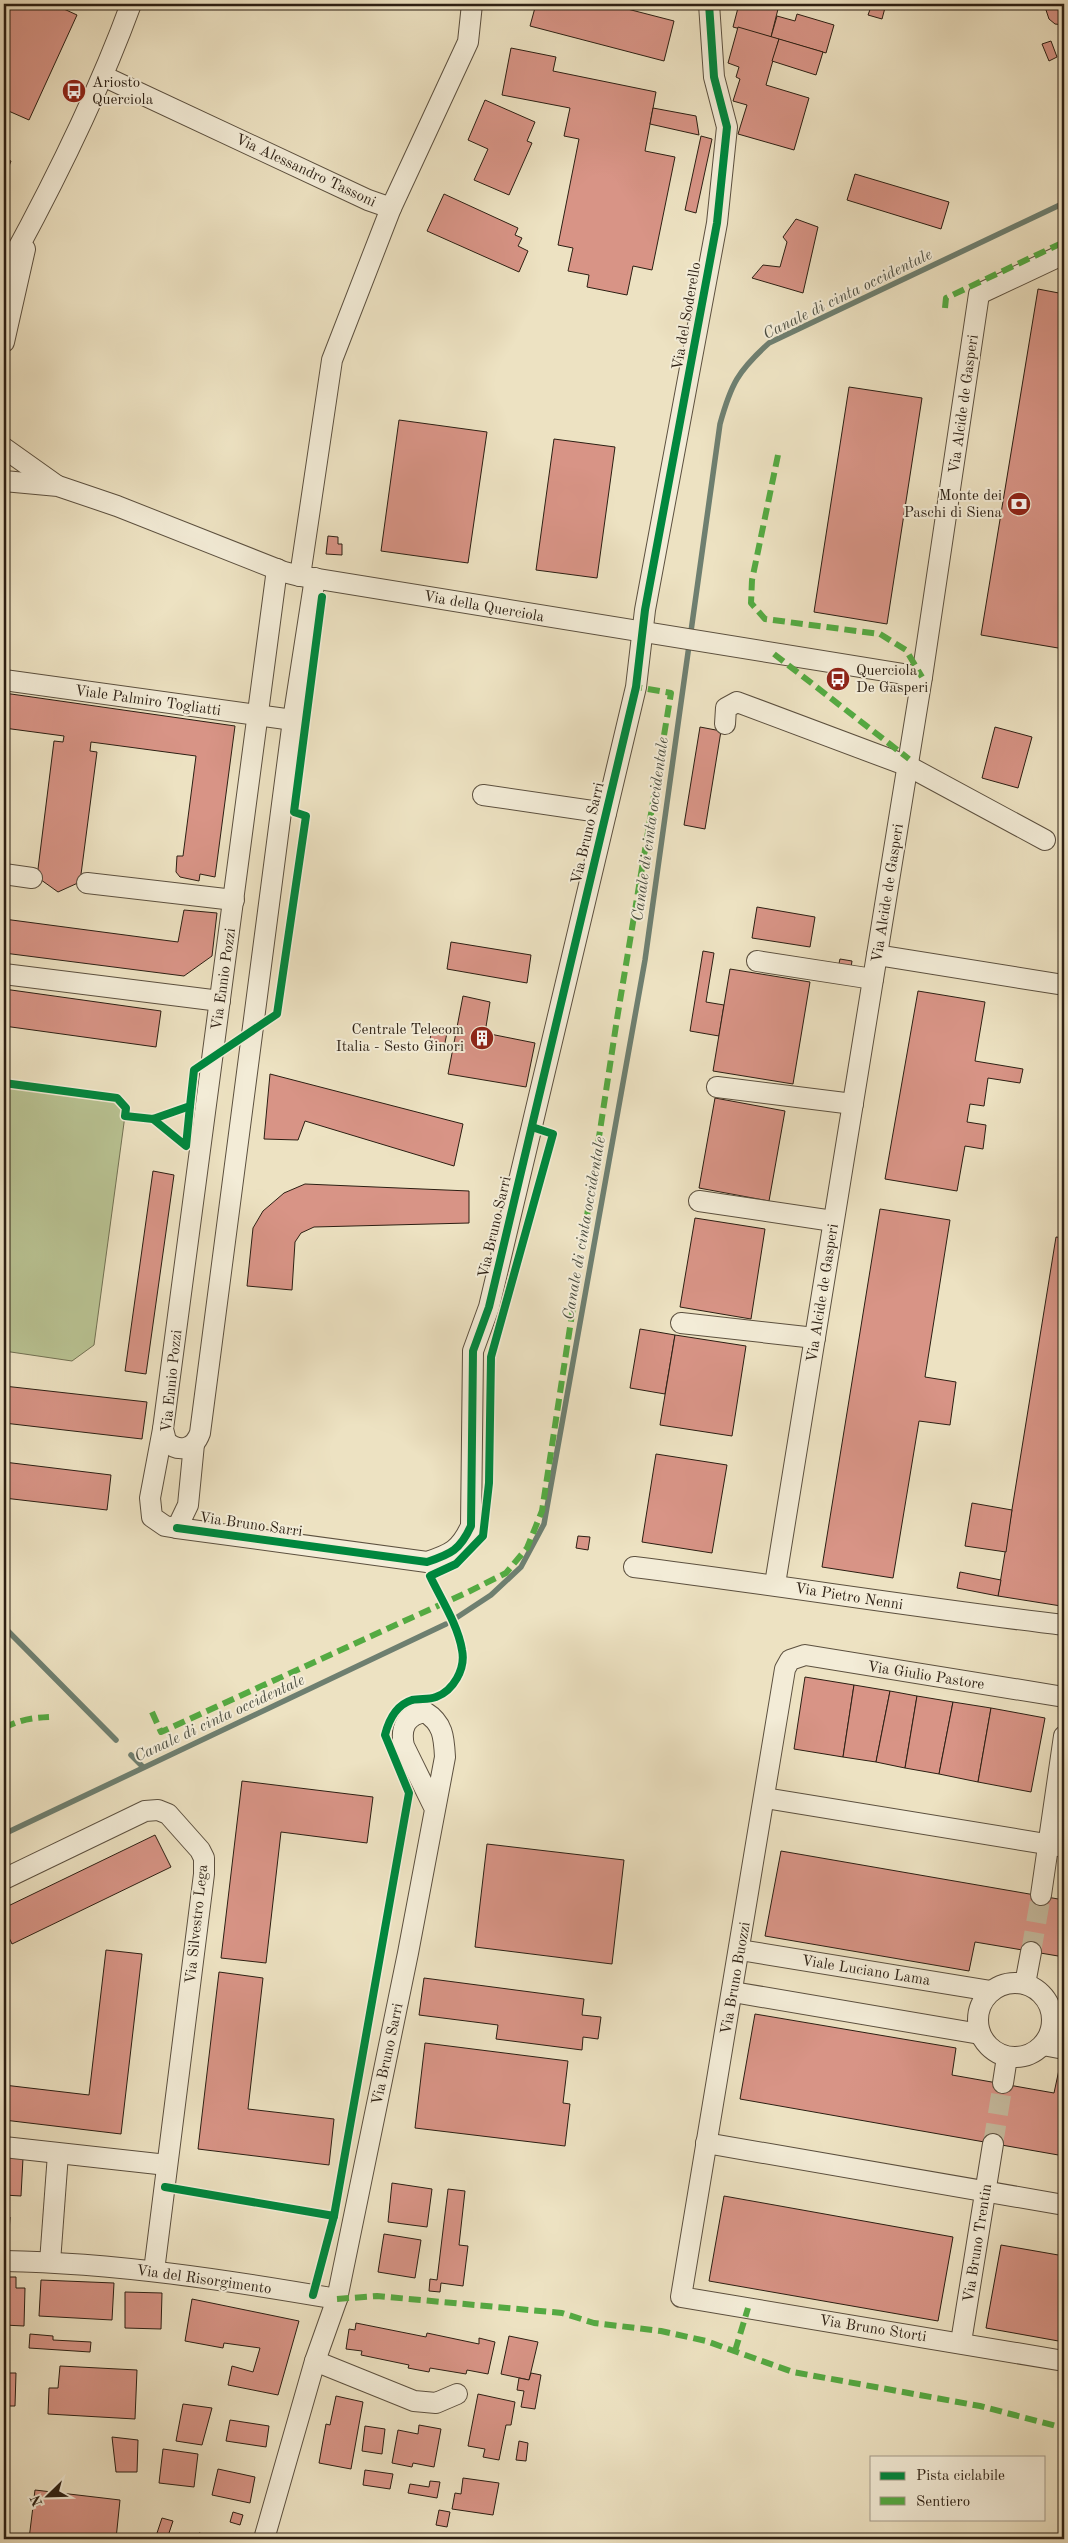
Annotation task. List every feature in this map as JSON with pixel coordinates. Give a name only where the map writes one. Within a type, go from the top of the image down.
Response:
[{"type":"street","points":[[4,274],[31,225],[103,76],[131,4]]},
{"type":"street","points":[[118,40],[138,4]]},
{"type":"street","name":"Via Alessandro Tassoni","points":[[103,76],[368,200],[391,208],[468,42],[472,4]]},
{"type":"street","name":"Via del Soderello","points":[[642,633],[717,223],[727,127],[714,77],[709,4]]},
{"type":"street","name":"Via Ennio Pozzi","points":[[277,569],[163,1429],[166,1441],[176,1448],[182,1449],[194,1444],[198,1439],[201,1423],[293,720],[332,360],[391,208]]},
{"type":"street","points":[[4,342],[31,225]]},
{"type":"street","name":"Via Alcide de Gasperi","points":[[775,1584],[908,766],[979,294],[1064,254]]},
{"type":"street","name":"Via della Querciola","points":[[4,448],[58,486]]},
{"type":"street","name":"Via della Querciola","points":[[4,481],[58,486],[117,506],[277,569],[308,577],[642,633],[690,639],[922,677]]},
{"type":"street","name":"Via Bruno Sarri","points":[[163,1429],[150,1498],[152,1517],[165,1526],[427,1562],[451,1554],[464,1540],[471,1526],[473,1351],[489,1307],[636,687],[642,633]]},
{"type":"street","name":"Viale Palmiro Togliatti","points":[[4,680],[293,720]]},
{"type":"street","points":[[724,724],[726,708],[736,702],[908,766],[1045,840]]},
{"type":"street","points":[[483,795],[606,812]]},
{"type":"street","points":[[4,874],[32,878]]},
{"type":"street","points":[[87,883],[234,900]]},
{"type":"street","points":[[877,955],[1064,985]]},
{"type":"street","points":[[757,961],[873,979]]},
{"type":"street","points":[[4,974],[220,1001]]},
{"type":"street","points":[[717,1087],[853,1104]]},
{"type":"street","points":[[699,1201],[834,1221]]},
{"type":"street","points":[[681,1323],[815,1338]]},
{"type":"street","points":[[177,1528],[188,1505],[194,1444]]},
{"type":"street","name":"Via Pietro Nenni","points":[[634,1567],[775,1584],[1064,1626]]},
{"type":"street","name":"Via Giulio Pastore","points":[[790,1660],[805,1655],[1064,1697]]},
{"type":"street","name":"Via Bruno Buozzi","points":[[681,2297],[766,1798],[786,1669],[790,1660]]},
{"type":"street","points":[[1041,1895],[1057,1846],[1064,1736]]},
{"type":"street","points":[[766,1798],[1057,1846]]},
{"type":"street","name":"Via Bruno Sarri","points":[[337,2299],[435,1809]]},
{"type":"street","name":"Via Silvestro Lega","points":[[4,1879],[145,1811],[158,1810],[168,1814],[200,1850],[204,1865],[154,2271]]},
{"type":"street","name":"Viale Luciano Lama","points":[[740,1950],[991,1991],[1006,1984],[1025,1984]]},
{"type":"street","points":[[991,1991],[983,2001],[978,2012],[980,2034],[990,2048],[1008,2057],[1025,2056],[1043,2045],[1052,2025],[1056,2005],[1025,1984],[1031,1952]]},
{"type":"street","points":[[733,1992],[980,2034]]},
{"type":"street","points":[[1043,2045],[1064,2049]]},
{"type":"street","points":[[1003,2083],[1008,2057]]},
{"type":"street","points":[[706,2143],[1064,2205]]},
{"type":"street","name":"Via Bruno Trentin","points":[[961,2342],[993,2144]]},
{"type":"street","points":[[4,2147],[167,2165]]},
{"type":"street","points":[[50,2262],[58,2154]]},
{"type":"street","name":"Via del Risorgimento","points":[[4,2261],[50,2262],[154,2271],[337,2299]]},
{"type":"street","name":"Via Bruno Storti","points":[[681,2297],[961,2342],[1064,2361]]},
{"type":"street","points":[[264,2539],[315,2361],[337,2299]]},
{"type":"street","points":[[315,2361],[414,2401],[436,2403],[457,2394]]},
{"type":"green space","points":[[4,1083],[117,1098],[126,1108],[94,1345],[72,1361],[4,1351]]},
{"type":"building","points":[[4,4],[53,4],[77,15],[29,120],[4,109]]},
{"type":"building","points":[[536,4],[608,4],[674,21],[664,61],[530,26]]},
{"type":"building","points":[[739,4],[758,4],[778,9],[771,37],[733,27]]},
{"type":"building","points":[[830,4],[851,4],[850,9]]},
{"type":"building","points":[[872,4],[886,4],[882,19],[868,15]]},
{"type":"building","points":[[1044,4],[1064,4],[1064,25],[1055,24],[1049,19]]},
{"type":"building","points":[[797,14],[834,25],[826,53],[771,37],[777,16],[795,21]]},
{"type":"building","points":[[738,27],[779,39],[766,85],[809,98],[794,150],[738,134],[747,105],[733,101],[740,79],[736,77],[739,67],[728,63]]},
{"type":"building","points":[[779,39],[823,52],[816,75],[772,61]]},
{"type":"building","points":[[1051,41],[1057,57],[1049,61],[1042,44]]},
{"type":"building","points":[[511,48],[556,57],[553,71],[656,92],[645,151],[675,157],[652,270],[633,266],[627,295],[587,287],[589,275],[568,271],[573,248],[558,245],[579,139],[564,136],[570,108],[502,95]]},
{"type":"building","points":[[485,100],[535,122],[527,141],[532,143],[509,195],[474,180],[488,149],[468,140]]},
{"type":"building","points":[[653,108],[696,116],[699,135],[650,124]]},
{"type":"building","points":[[701,136],[712,139],[696,213],[685,210]]},
{"type":"building","points":[[4,159],[11,161],[4,179]]},
{"type":"building","points":[[855,174],[949,202],[941,229],[847,200]]},
{"type":"building","points":[[444,194],[518,228],[515,235],[522,238],[518,246],[528,251],[519,272],[427,231]]},
{"type":"building","points":[[796,219],[818,227],[803,293],[752,278],[763,265],[780,267],[787,242],[783,237]]},
{"type":"building","points":[[1038,289],[1064,294],[1064,649],[981,635]]},
{"type":"building","points":[[849,387],[922,398],[887,624],[814,612]]},
{"type":"building","points":[[399,420],[487,432],[468,563],[381,551]]},
{"type":"building","points":[[554,439],[615,447],[597,578],[536,570]]},
{"type":"building","points":[[328,536],[338,537],[338,544],[342,544],[342,555],[326,554]]},
{"type":"building","points":[[4,693],[235,726],[215,877],[200,874],[199,881],[180,877],[176,872],[177,856],[183,856],[196,756],[91,742],[90,751],[97,752],[80,882],[58,892],[37,877],[54,741],[63,742],[64,736],[4,728]]},
{"type":"building","points":[[700,727],[721,731],[705,829],[684,825]]},
{"type":"building","points":[[995,727],[1032,737],[1018,788],[982,778]]},
{"type":"building","points":[[757,907],[815,917],[810,947],[752,938]]},
{"type":"building","points":[[184,910],[217,913],[212,956],[184,976],[4,953],[4,919],[178,942]]},
{"type":"building","points":[[451,942],[531,955],[527,983],[447,969]]},
{"type":"building","points":[[703,951],[714,953],[706,1002],[724,1005],[719,1036],[690,1031]]},
{"type":"building","points":[[840,959],[852,961],[850,974],[837,972]]},
{"type":"building","points":[[730,969],[810,982],[793,1084],[713,1071]]},
{"type":"building","points":[[4,989],[161,1011],[156,1047],[4,1026]]},
{"type":"building","points":[[918,991],[985,1002],[975,1061],[1023,1069],[1020,1083],[988,1078],[984,1106],[970,1104],[967,1122],[986,1125],[983,1149],[965,1146],[957,1191],[885,1179]]},
{"type":"building","name":"Centrale Telecom Italia - Sesto Ginori","points":[[463,996],[490,1002],[485,1033],[535,1043],[526,1087],[448,1074]]},
{"type":"building","points":[[432,1030],[447,1033],[443,1052],[428,1048]]},
{"type":"building","points":[[270,1074],[463,1124],[454,1166],[305,1121],[298,1140],[264,1139]]},
{"type":"building","points":[[715,1098],[785,1111],[769,1201],[699,1188]]},
{"type":"building","points":[[153,1171],[174,1175],[146,1374],[125,1371]]},
{"type":"building","points":[[305,1184],[469,1191],[469,1223],[314,1227],[301,1233],[295,1242],[292,1290],[247,1286],[253,1228],[263,1211],[284,1193]]},
{"type":"building","points":[[1064,1190],[1064,1209],[1061,1208]]},
{"type":"building","points":[[880,1209],[950,1220],[925,1377],[956,1382],[950,1425],[919,1421],[893,1578],[822,1567]]},
{"type":"building","points":[[695,1218],[765,1229],[751,1319],[680,1307]]},
{"type":"building","points":[[1056,1237],[1064,1238],[1064,1589],[1061,1606],[998,1596]]},
{"type":"building","points":[[640,1329],[675,1335],[665,1394],[630,1388]]},
{"type":"building","points":[[675,1335],[746,1346],[732,1436],[660,1425]]},
{"type":"building","points":[[4,1386],[147,1402],[142,1439],[4,1423]]},
{"type":"building","points":[[656,1454],[727,1465],[712,1553],[642,1542]]},
{"type":"building","points":[[4,1462],[111,1475],[107,1510],[4,1498]]},
{"type":"building","points":[[972,1503],[1012,1510],[1006,1552],[965,1546]]},
{"type":"building","points":[[578,1536],[590,1537],[588,1550],[576,1548]]},
{"type":"building","points":[[960,1572],[1001,1580],[998,1596],[957,1588]]},
{"type":"building","points":[[805,1677],[854,1685],[843,1757],[794,1749]]},
{"type":"building","points":[[854,1685],[890,1691],[876,1762],[843,1757]]},
{"type":"building","points":[[890,1691],[917,1696],[905,1768],[876,1762]]},
{"type":"building","points":[[917,1696],[953,1702],[939,1774],[905,1768]]},
{"type":"building","points":[[953,1702],[991,1708],[978,1782],[939,1774]]},
{"type":"building","points":[[991,1708],[1045,1718],[1031,1792],[978,1782]]},
{"type":"building","points":[[242,1781],[373,1797],[367,1843],[281,1832],[266,1963],[221,1958]]},
{"type":"building","points":[[155,1835],[171,1867],[12,1944],[4,1927],[4,1908]]},
{"type":"building","points":[[487,1844],[624,1860],[612,1964],[475,1947]]},
{"type":"building","points":[[781,1851],[1064,1900],[1064,1957],[975,1942],[969,1971],[765,1936]]},
{"type":"building","points":[[106,1950],[142,1954],[121,2134],[4,2120],[4,2085],[89,2095]]},
{"type":"building","points":[[219,1972],[263,1978],[248,2109],[334,2119],[329,2165],[198,2149]]},
{"type":"building","points":[[424,1978],[584,1999],[582,2015],[601,2017],[598,2039],[583,2037],[582,2050],[496,2039],[498,2025],[419,2015]]},
{"type":"building","points":[[755,2014],[956,2048],[952,2075],[1054,2093],[1060,2065],[1064,2066],[1064,2156],[740,2099]]},
{"type":"building","points":[[425,2043],[568,2061],[563,2103],[570,2104],[565,2146],[415,2128]]},
{"type":"building","points":[[8,2157],[23,2158],[21,2196],[4,2195],[4,2172],[7,2173]]},
{"type":"building","points":[[392,2183],[432,2189],[427,2227],[388,2222]]},
{"type":"building","points":[[448,2189],[465,2191],[459,2245],[468,2246],[463,2286],[441,2283],[440,2292],[429,2291],[430,2279],[437,2280]]},
{"type":"building","points":[[724,2196],[953,2237],[938,2321],[709,2281]]},
{"type":"building","points":[[4,2216],[10,2217],[8,2249],[4,2249]]},
{"type":"building","points":[[384,2234],[421,2240],[415,2278],[378,2272]]},
{"type":"building","points":[[1001,2245],[1064,2256],[1064,2342],[986,2328]]},
{"type":"building","points":[[4,2277],[16,2277],[16,2288],[25,2288],[24,2326],[4,2325]]},
{"type":"building","points":[[41,2280],[114,2283],[112,2320],[39,2316]]},
{"type":"building","points":[[125,2292],[162,2293],[161,2329],[125,2328]]},
{"type":"building","points":[[192,2299],[299,2321],[278,2395],[228,2385],[232,2366],[253,2372],[260,2348],[224,2343],[223,2348],[185,2341]]},
{"type":"building","points":[[356,2323],[426,2337],[427,2333],[479,2344],[479,2338],[495,2342],[488,2374],[467,2370],[466,2374],[430,2368],[429,2372],[408,2368],[409,2365],[361,2355],[362,2351],[346,2349],[349,2329],[355,2330]]},
{"type":"building","points":[[30,2334],[53,2336],[53,2340],[91,2342],[90,2352],[29,2348]]},
{"type":"building","points":[[509,2336],[538,2342],[529,2380],[501,2374]]},
{"type":"building","points":[[60,2366],[137,2370],[135,2419],[48,2414],[49,2388],[58,2388]]},
{"type":"building","points":[[4,2373],[16,2373],[15,2406],[4,2406]]},
{"type":"building","points":[[531,2373],[541,2375],[535,2409],[521,2407],[524,2391],[517,2390],[519,2378],[529,2380]]},
{"type":"building","points":[[478,2394],[515,2402],[511,2425],[506,2425],[499,2460],[483,2457],[485,2449],[468,2446]]},
{"type":"building","points":[[336,2396],[363,2402],[351,2469],[319,2463],[326,2424],[330,2425]]},
{"type":"building","points":[[183,2404],[212,2408],[202,2445],[176,2441]]},
{"type":"building","points":[[230,2420],[269,2426],[266,2447],[226,2441]]},
{"type":"building","points":[[419,2425],[441,2429],[434,2467],[413,2463],[412,2467],[392,2463],[398,2430],[418,2434]]},
{"type":"building","points":[[365,2426],[385,2429],[382,2454],[362,2451]]},
{"type":"building","points":[[112,2437],[138,2440],[137,2472],[116,2472]]},
{"type":"building","points":[[519,2441],[528,2443],[526,2461],[516,2460]]},
{"type":"building","points":[[163,2449],[198,2454],[194,2487],[159,2483]]},
{"type":"building","points":[[218,2469],[255,2477],[250,2503],[212,2495]]},
{"type":"building","points":[[365,2470],[393,2474],[390,2489],[363,2485]]},
{"type":"building","points":[[463,2478],[499,2483],[493,2515],[452,2509],[455,2493],[461,2494]]},
{"type":"building","points":[[430,2481],[440,2482],[437,2498],[408,2493],[410,2484],[429,2487]]},
{"type":"building","points":[[35,2490],[120,2500],[116,2539],[29,2539]]},
{"type":"building","points":[[439,2510],[450,2512],[447,2527],[436,2525]]},
{"type":"building","points":[[233,2512],[243,2515],[240,2525],[230,2522]]},
{"type":"building","points":[[162,2518],[173,2521],[167,2539],[155,2539]]},
{"type":"building","points":[[199,2533],[222,2539],[197,2539]]},
{"type":"waterway","name":"Canale di cinta occidentale","points":[[456,1618],[491,1595],[521,1567],[544,1524],[645,960],[720,424],[732,388],[743,370],[769,343],[1064,203]]},
{"type":"waterway","name":"Canale di cinta occidentale","points":[[4,1834],[446,1624]]},
{"type":"waterway","points":[[4,1627],[116,1740]]},
{"type":"waterway","points":[[131,1755],[143,1767]]},
{"type":"tunnel","points":[[1031,1952],[1041,1895]]},
{"type":"tunnel","points":[[993,2144],[1003,2083]]},
{"type":"marked path","points":[[945,308],[946,298],[1064,242]]},
{"type":"marked path","points":[[778,455],[752,580],[751,603],[765,619],[880,634],[906,650],[922,677]]},
{"type":"marked path","points":[[774,654],[909,759]]},
{"type":"marked path","points":[[152,1712],[161,1732],[506,1573],[527,1548],[542,1511],[617,1019],[671,693],[636,687]]},
{"type":"marked path","points":[[4,1728],[25,1720],[49,1717]]},
{"type":"marked path","points":[[337,2299],[377,2296],[562,2313],[594,2323],[661,2331],[706,2341],[793,2372],[980,2406],[1064,2428]]},
{"type":"marked path","points":[[735,2351],[748,2308]]},
{"type":"cycle path","points":[[177,1528],[427,1562],[449,1553],[459,1546],[471,1526],[473,1351],[489,1307],[636,687],[645,610],[717,223],[727,127],[714,77],[709,4]]},
{"type":"cycle path","points":[[4,1083],[117,1098],[126,1108],[125,1116],[153,1119],[190,1106],[194,1070],[277,1014],[306,816],[294,812],[322,597]]},
{"type":"cycle path","points":[[153,1119],[186,1146],[190,1106]]},
{"type":"cycle path","points":[[165,2187],[334,2216],[409,1793],[385,1735],[391,1718],[397,1709],[406,1702],[433,1698],[448,1690],[457,1678],[462,1665],[462,1650],[457,1631],[430,1576],[456,1564],[483,1536],[489,1483],[491,1357],[553,1134],[532,1127]]},
{"type":"cycle path","points":[[313,2295],[334,2216]]},
{"type":"place","name":"Ariosto Querciola","points":[[74,91]]},
{"type":"place","name":"Monte dei Paschi di Siena","points":[[1019,504]]},
{"type":"place","name":"Querciola De Gasperi","points":[[838,679]]},
{"type":"place","name":"Centrale Telecom Italia - Sesto Ginori","points":[[482,1038]]}]
